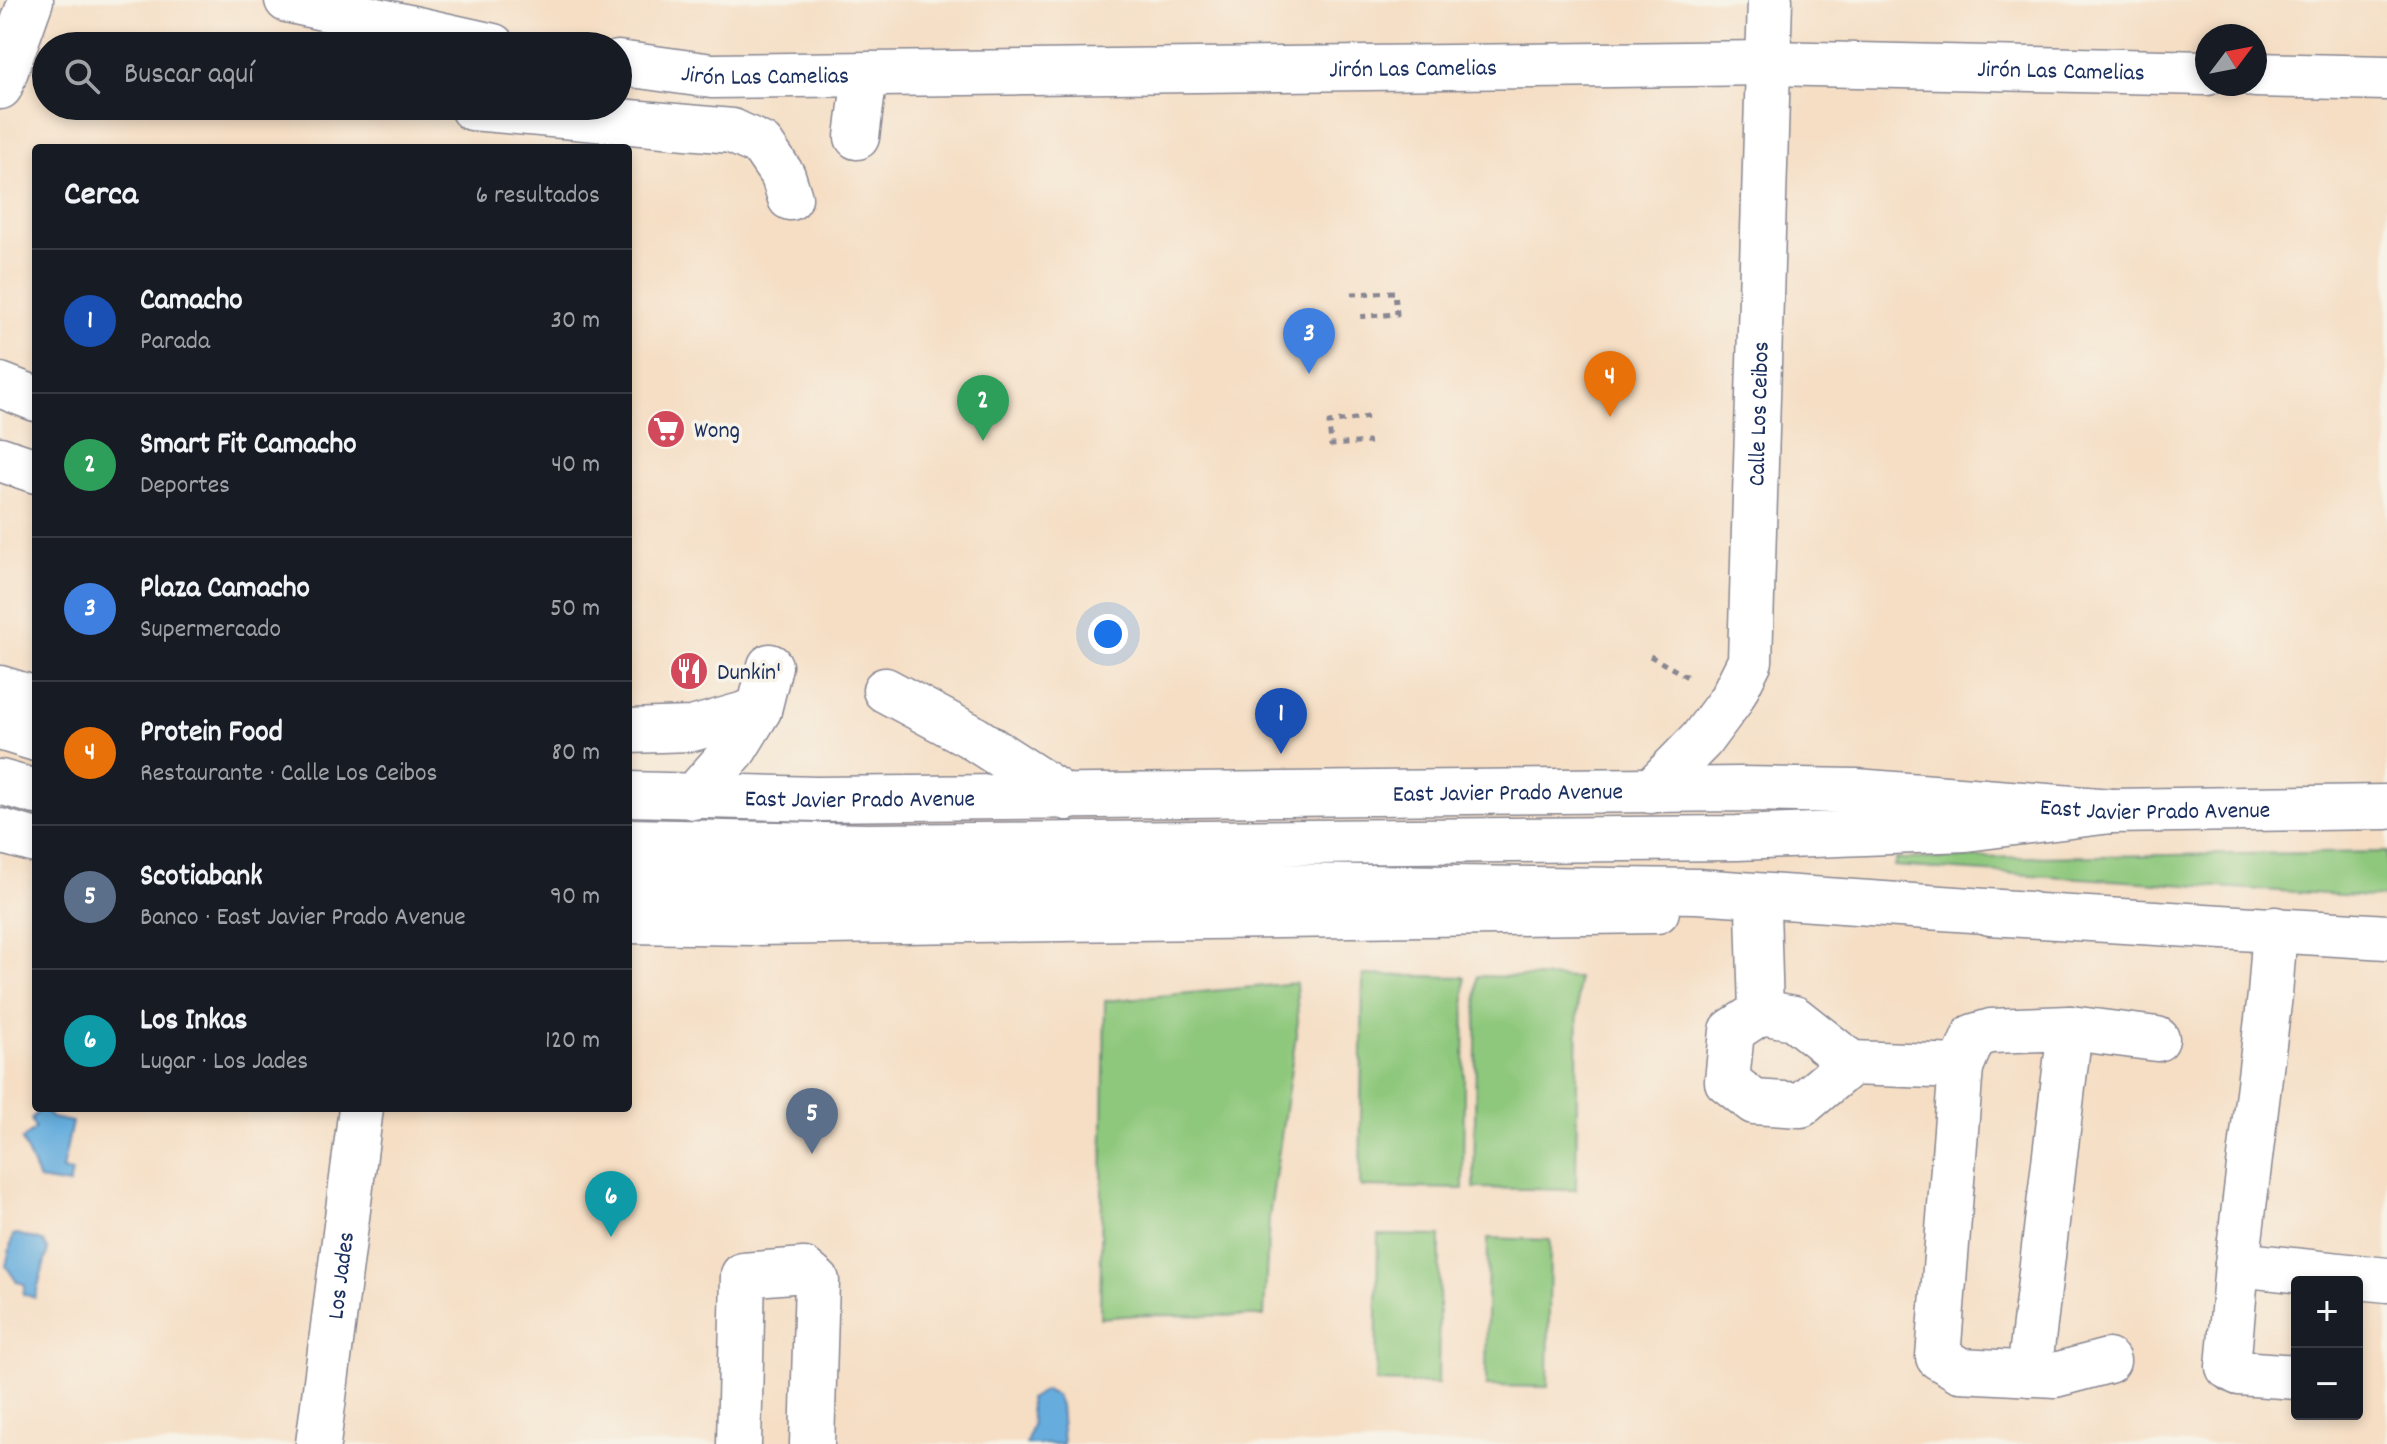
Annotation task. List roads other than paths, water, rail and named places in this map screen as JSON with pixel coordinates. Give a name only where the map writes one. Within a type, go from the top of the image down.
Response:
[{"type":"main road","points":[[0,87],[31,0]]},
{"type":"main road","points":[[287,0],[430,32]]},
{"type":"main road","name":"Calle Los Ceibos","points":[[1651,791],[1701,740],[1730,701],[1750,661],[1770,0]]},
{"type":"main road","name":"Jirón Las Camelias","points":[[632,65],[712,76],[1769,63],[2195,73]]},
{"type":"main road","points":[[857,137],[865,75]]},
{"type":"main road","points":[[2267,75],[2387,78]]},
{"type":"main road","points":[[712,76],[752,100],[788,137]]},
{"type":"main road","points":[[608,120],[732,131],[762,145],[783,176],[790,198]]},
{"type":"main road","points":[[0,385],[32,397]]},
{"type":"main road","points":[[0,459],[32,470]]},
{"type":"main road","points":[[693,797],[735,749],[759,710],[770,666]]},
{"type":"main road","points":[[0,688],[32,698]]},
{"type":"main road","points":[[885,690],[969,735],[1067,798]]},
{"type":"main road","points":[[632,731],[692,729],[759,710]]},
{"type":"main road","points":[[0,728],[32,738]]},
{"type":"main road","points":[[0,782],[32,791]]},
{"type":"main road","name":"East Javier Prado Avenue","points":[[632,794],[817,799],[1856,791],[2111,811],[2387,807]]},
{"type":"main road","points":[[639,860],[899,846],[1737,838],[1966,829],[2111,811]]},
{"type":"main road","points":[[0,831],[32,840]]},
{"type":"main road","points":[[639,860],[1697,891],[2387,937]]},
{"type":"main road","points":[[632,921],[754,923],[1758,909],[2029,914]]},
{"type":"main road","points":[[1758,909],[1761,1012]]},
{"type":"main road","points":[[2275,929],[2228,1367],[2239,1373],[2291,1377]]},
{"type":"main road","points":[[1851,1063],[1801,1105],[1754,1102],[1727,1081],[1732,1031],[1761,1012],[1794,1018],[1851,1063],[1961,1067]]},
{"type":"main road","points":[[2108,1361],[2055,1375],[1960,1370],[1938,1357],[1961,1067],[1974,1036],[1991,1031],[2070,1028],[2157,1039]]},
{"type":"main road","points":[[2029,1374],[2070,1028]]},
{"type":"main road","name":"Los Jades","points":[[318,1444],[360,1112]]},
{"type":"main road","points":[[2237,1264],[2387,1280]]},
{"type":"main road","points":[[739,1444],[743,1275],[804,1270],[817,1281],[812,1444]]},
{"type":"water","points":[[38,1112],[46,1112],[52,1118],[72,1122],[62,1170],[72,1172],[69,1185],[39,1180],[22,1140],[35,1129],[31,1119]]},
{"type":"water","points":[[13,1235],[43,1241],[48,1250],[35,1298],[23,1294],[25,1284],[17,1282],[6,1266]]},
{"type":"water","points":[[1045,1390],[1056,1395],[1060,1405],[1063,1444],[1026,1444],[1032,1424],[1029,1399]]},
{"type":"place","name":"Plaza Camacho","points":[[1309,374]]},
{"type":"place","name":"Protein Food","points":[[1610,417]]},
{"type":"place","name":"Wong","points":[[666,429]]},
{"type":"place","name":"Smart Fit Camacho","points":[[983,441]]},
{"type":"place","name":"Dunkin'","points":[[689,671]]},
{"type":"place","name":"Camacho","points":[[1281,754]]},
{"type":"place","name":"Scotiabank","points":[[812,1154]]},
{"type":"place","name":"Los Inkas","points":[[611,1237]]}]
